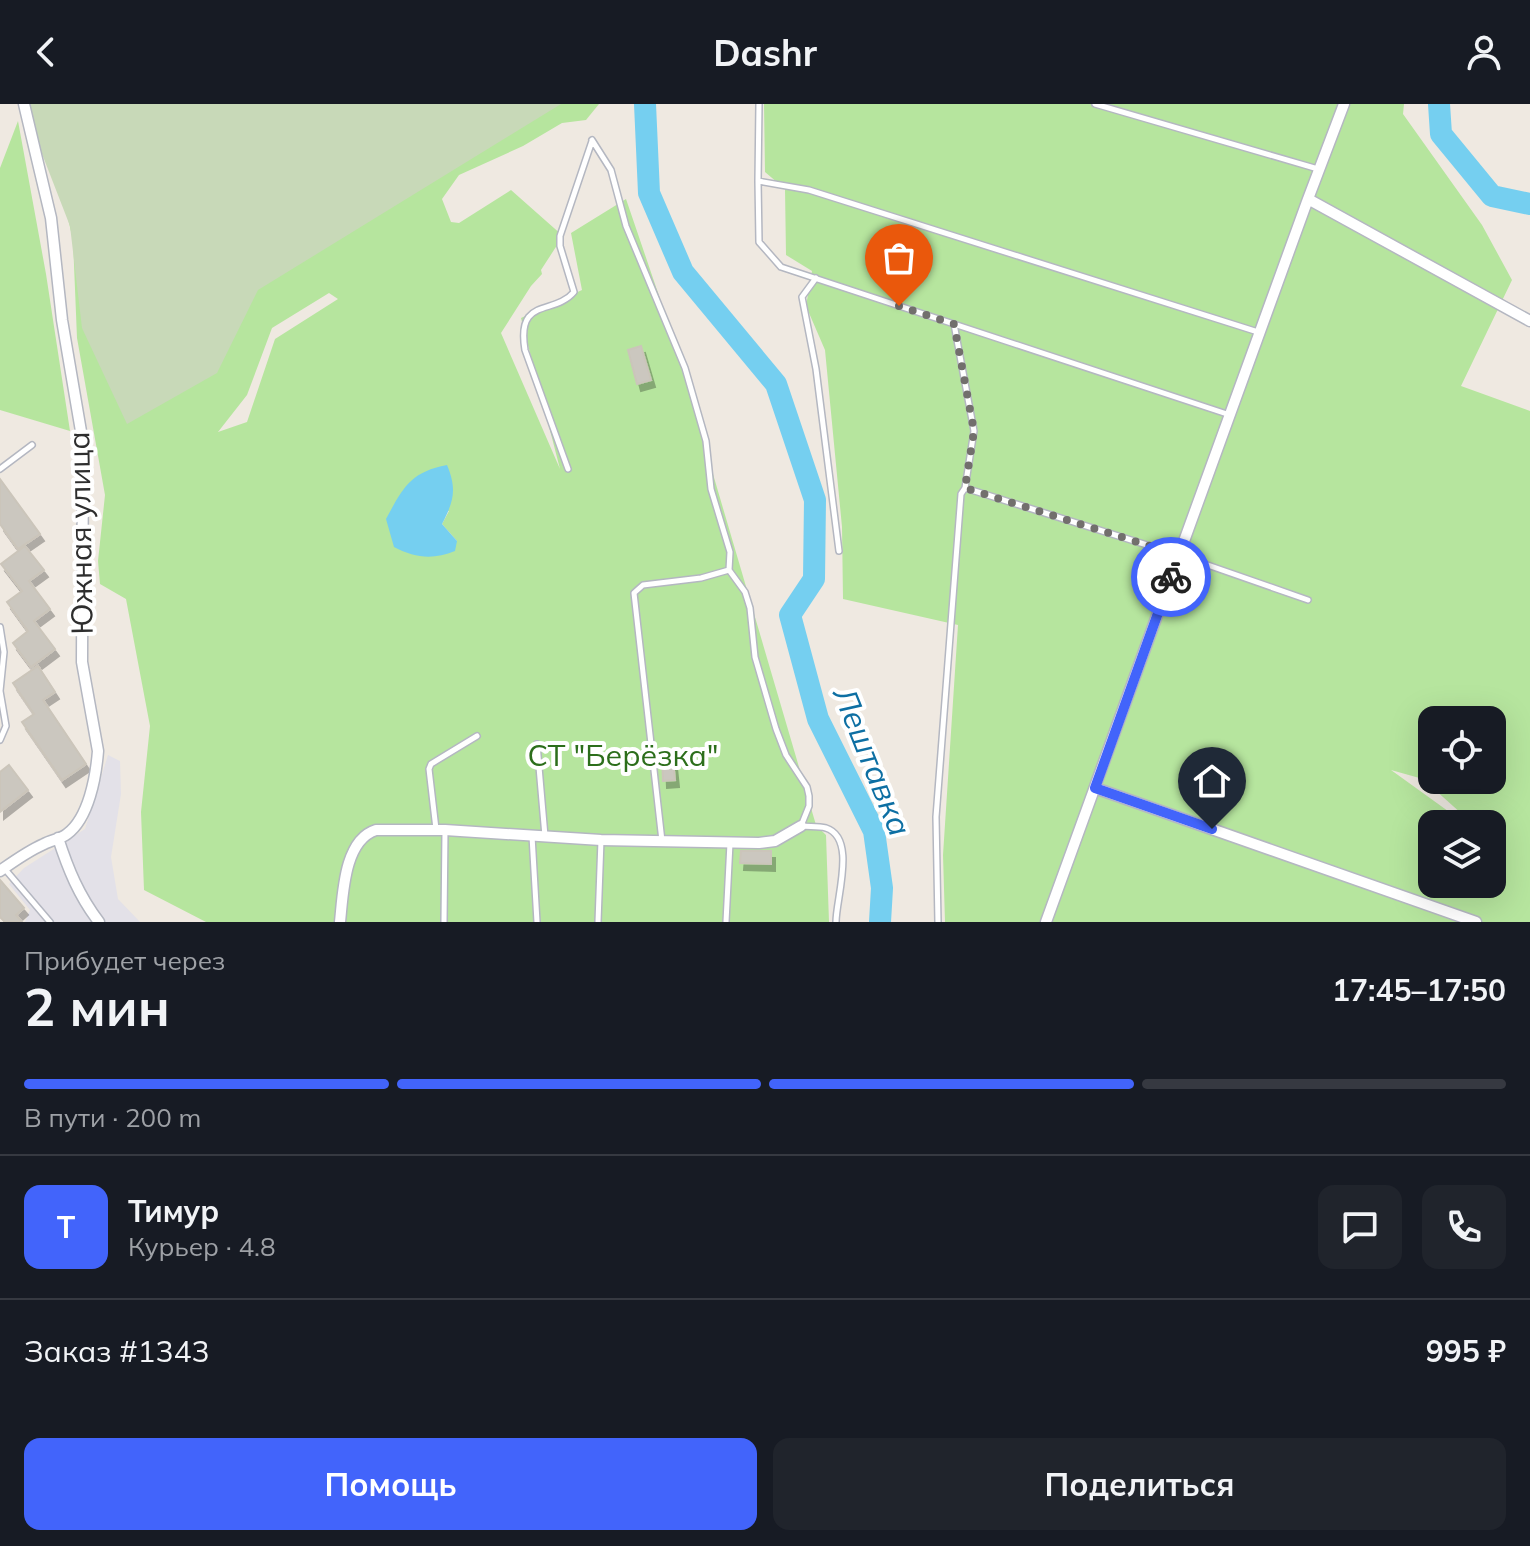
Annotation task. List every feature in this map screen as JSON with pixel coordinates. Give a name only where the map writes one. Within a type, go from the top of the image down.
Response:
[{"type":"street","name":"Южная улица","points":[[2,869],[32,850],[67,834],[80,817],[97,764],[98,751],[82,662],[83,443],[62,320],[51,218],[24,104]]},
{"type":"street","points":[[1046,922],[1344,104]]},
{"type":"street","points":[[1308,199],[1530,321]]},
{"type":"street","points":[[1095,788],[1476,922]]},
{"type":"street","points":[[340,922],[348,870],[355,848],[366,833],[376,830],[759,843],[775,841],[801,826]]},
{"type":"street","points":[[58,838],[70,874],[99,922]]},
{"type":"lane","points":[[759,104],[759,242],[781,267],[1230,415]]},
{"type":"lane","points":[[1095,104],[1318,169]]},
{"type":"lane","points":[[568,469],[523,338],[524,326],[536,310],[570,297],[574,292],[560,246],[560,236],[592,140],[611,170],[626,226],[685,368],[706,441],[711,489],[730,552],[729,570],[745,592],[750,608],[755,657],[776,729],[786,755],[807,787],[809,806],[801,826],[824,827],[838,838],[843,847],[836,922]]},
{"type":"lane","points":[[758,181],[809,190],[1259,333]]},
{"type":"lane","points":[[816,278],[802,297],[816,369],[839,551]]},
{"type":"lane","points":[[938,922],[936,817],[961,494],[965,488],[974,431],[954,324]]},
{"type":"lane","points":[[0,469],[32,445]]},
{"type":"lane","points":[[965,488],[1179,555],[1308,600]]},
{"type":"lane","points":[[662,841],[634,593],[643,585],[701,578],[729,570]]},
{"type":"lane","points":[[0,627],[4,652],[0,691],[6,726],[0,740]]},
{"type":"lane","points":[[444,922],[440,830],[429,769],[431,764],[477,736]]},
{"type":"lane","points":[[537,744],[545,837]]},
{"type":"lane","points":[[532,836],[537,922]]},
{"type":"lane","points":[[598,922],[601,840]]},
{"type":"lane","points":[[726,922],[730,842]]},
{"type":"lane","points":[[2,869],[50,922]]},
{"type":"shaded area","points":[[108,755],[120,761],[121,794],[111,857],[118,899],[140,922],[25,922],[30,910],[9,884],[24,868],[85,829]]},
{"type":"green space","points":[[30,104],[561,104],[258,290],[217,373],[127,424],[82,328],[70,226],[32,128]]},
{"type":"green space","name":"СТ \"Берёзка\"","points":[[41,104],[599,104],[586,120],[562,123],[523,146],[459,175],[442,199],[451,222],[459,223],[511,190],[563,236],[541,270],[542,274],[501,333],[560,469],[521,318],[582,290],[571,233],[626,199],[671,331],[816,825],[826,835],[829,922],[206,922],[144,890],[141,812],[150,726],[126,599],[100,584],[98,561],[105,495],[77,338],[73,240]],"holes":[[[329,293],[338,299],[275,339],[247,422],[218,432],[247,395],[272,328]],[[449,511],[442,524],[457,541],[386,519]]]},
{"type":"green space","points":[[764,104],[1404,104],[1403,114],[1482,225],[1512,280],[1461,386],[1530,411],[1530,922],[945,922],[943,855],[958,625],[843,599],[842,527],[825,350],[806,306],[812,271],[786,255],[785,189],[765,172]],"holes":[[[1418,706],[1506,706],[1506,794],[1440,794],[1457,810],[1506,810],[1506,898],[1418,898],[1418,810],[1447,810],[1424,794],[1418,794],[1418,789],[1391,770],[1418,778]]]},
{"type":"green space","points":[[18,121],[70,431],[0,410],[0,168]]},
{"type":"water","points":[[447,465],[453,495],[442,524],[457,541],[455,551],[424,556],[394,547],[386,519],[398,498],[416,477]]},
{"type":"building","points":[[641,346],[651,380],[637,384],[628,350]]},
{"type":"building","points":[[0,479],[40,534],[18,549],[0,524]]},
{"type":"building","points":[[25,546],[44,570],[29,581],[50,609],[34,621],[55,649],[31,667],[13,643],[28,631],[7,602],[22,591],[1,564]]},
{"type":"building","points":[[38,666],[55,692],[43,700],[86,764],[62,780],[22,722],[34,714],[13,683]]},
{"type":"building","points":[[672,752],[675,780],[663,781],[662,753]]},
{"type":"building","points":[[9,765],[28,790],[0,812],[0,772]]},
{"type":"building","points":[[741,851],[771,851],[771,864],[740,863]]},
{"type":"building","points":[[0,880],[24,908],[16,915],[22,922],[5,922],[0,917]]},
{"type":"waterway","name":"Лештавка","points":[[645,104],[649,193],[683,272],[776,384],[815,500],[814,579],[790,615],[818,719],[874,831],[882,888],[880,922]]},
{"type":"waterway","name":"Лештавка","points":[[1439,104],[1441,134],[1492,196],[1530,204]]},
{"type":"way so far","points":[[899,306],[954,324],[974,431],[965,488],[1179,555],[1171,577]]},
{"type":"route","points":[[1171,577],[1095,788],[1212,829]]}]
